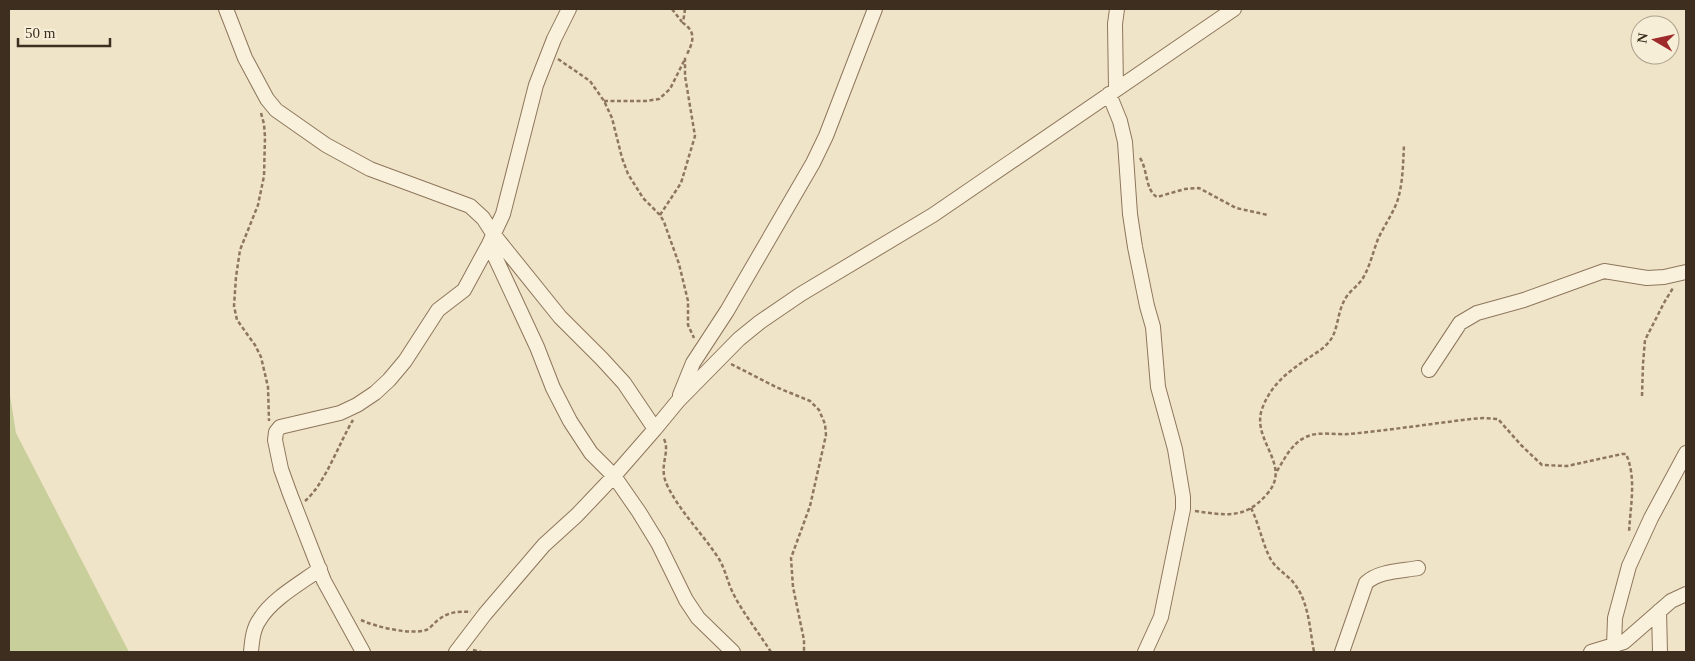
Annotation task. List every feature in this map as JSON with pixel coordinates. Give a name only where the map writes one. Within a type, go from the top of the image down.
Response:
[{"type":"street","points":[[226,9],[246,58],[266,99],[289,121],[326,145],[370,169],[470,206],[483,218],[553,388],[570,422],[591,453],[614,476],[639,512],[658,543],[686,600],[698,618],[733,652]]},
{"type":"street","points":[[363,652],[330,592],[320,569],[279,460],[275,440],[276,432],[280,427],[340,413],[375,393],[405,361],[438,310],[464,290],[492,239],[503,214],[536,85],[568,9]]},
{"type":"street","points":[[678,400],[693,362],[727,311],[813,163],[826,136],[875,9]]},
{"type":"street","points":[[1117,9],[1113,92],[1126,142],[1130,214],[1135,247],[1153,327],[1158,387],[1175,449],[1184,497],[1161,617],[1145,652]]},
{"type":"street","points":[[456,652],[485,614],[544,545],[614,476],[678,400],[719,357],[760,322],[801,294],[933,215],[1234,9]]},
{"type":"street","points":[[492,239],[560,317],[624,384],[655,429]]},
{"type":"street","points":[[1428,370],[1460,323],[1477,313],[1524,300],[1604,272],[1647,278],[1664,277],[1686,272]]},
{"type":"street","points":[[1614,646],[1615,618],[1629,566],[1651,518],[1686,453]]},
{"type":"street","points":[[1342,652],[1366,583],[1382,575],[1418,568]]},
{"type":"street","points":[[250,652],[259,619],[274,603],[320,569]]},
{"type":"street","points":[[1591,652],[1624,642],[1671,601],[1686,594]]},
{"type":"street","points":[[1659,612],[1660,652]]},
{"type":"path","points":[[604,101],[646,101],[659,99],[670,89],[685,56],[692,46],[693,36],[692,30],[683,23],[672,9]]},
{"type":"path","points":[[683,23],[685,9]]},
{"type":"path","points":[[549,52],[590,81],[604,101],[612,118],[628,174],[643,198],[660,215],[664,222],[679,264],[688,302],[688,325],[695,341],[702,348]]},
{"type":"path","points":[[660,215],[681,183],[695,136],[685,76],[685,56]]},
{"type":"path","points":[[266,99],[260,110],[265,137],[262,190],[240,250],[234,306],[237,320],[261,357],[268,387],[268,420],[276,432]]},
{"type":"path","points":[[1126,142],[1144,164],[1152,192],[1157,197],[1192,187],[1199,188],[1236,208],[1268,215]]},
{"type":"path","points":[[1277,471],[1261,429],[1262,411],[1268,396],[1277,382],[1293,368],[1329,343],[1344,299],[1362,280],[1368,270],[1385,224],[1398,199],[1404,145]]},
{"type":"path","points":[[1642,396],[1645,340],[1665,300],[1677,284]]},
{"type":"path","points":[[719,357],[776,387],[810,401],[819,410],[825,424],[826,435],[810,506],[792,558],[793,587],[804,640],[804,652]]},
{"type":"path","points":[[1183,509],[1231,516],[1244,512],[1267,494],[1274,483],[1277,471],[1288,453],[1298,442],[1307,436],[1347,434],[1471,419],[1498,419],[1542,465],[1567,466],[1626,454],[1630,463],[1632,487],[1629,537]]},
{"type":"path","points":[[296,508],[311,496],[332,462],[354,420]]},
{"type":"path","points":[[655,429],[663,437],[667,448],[662,464],[663,476],[667,486],[719,559],[732,592],[771,652]]},
{"type":"path","points":[[1250,508],[1258,523],[1270,558],[1275,566],[1296,585],[1304,601],[1314,652]]},
{"type":"path","points":[[343,613],[375,626],[415,631],[429,629],[447,614],[455,612],[485,614]]},
{"type":"green space","points":[[9,389],[16,433],[129,652],[9,652]]}]
